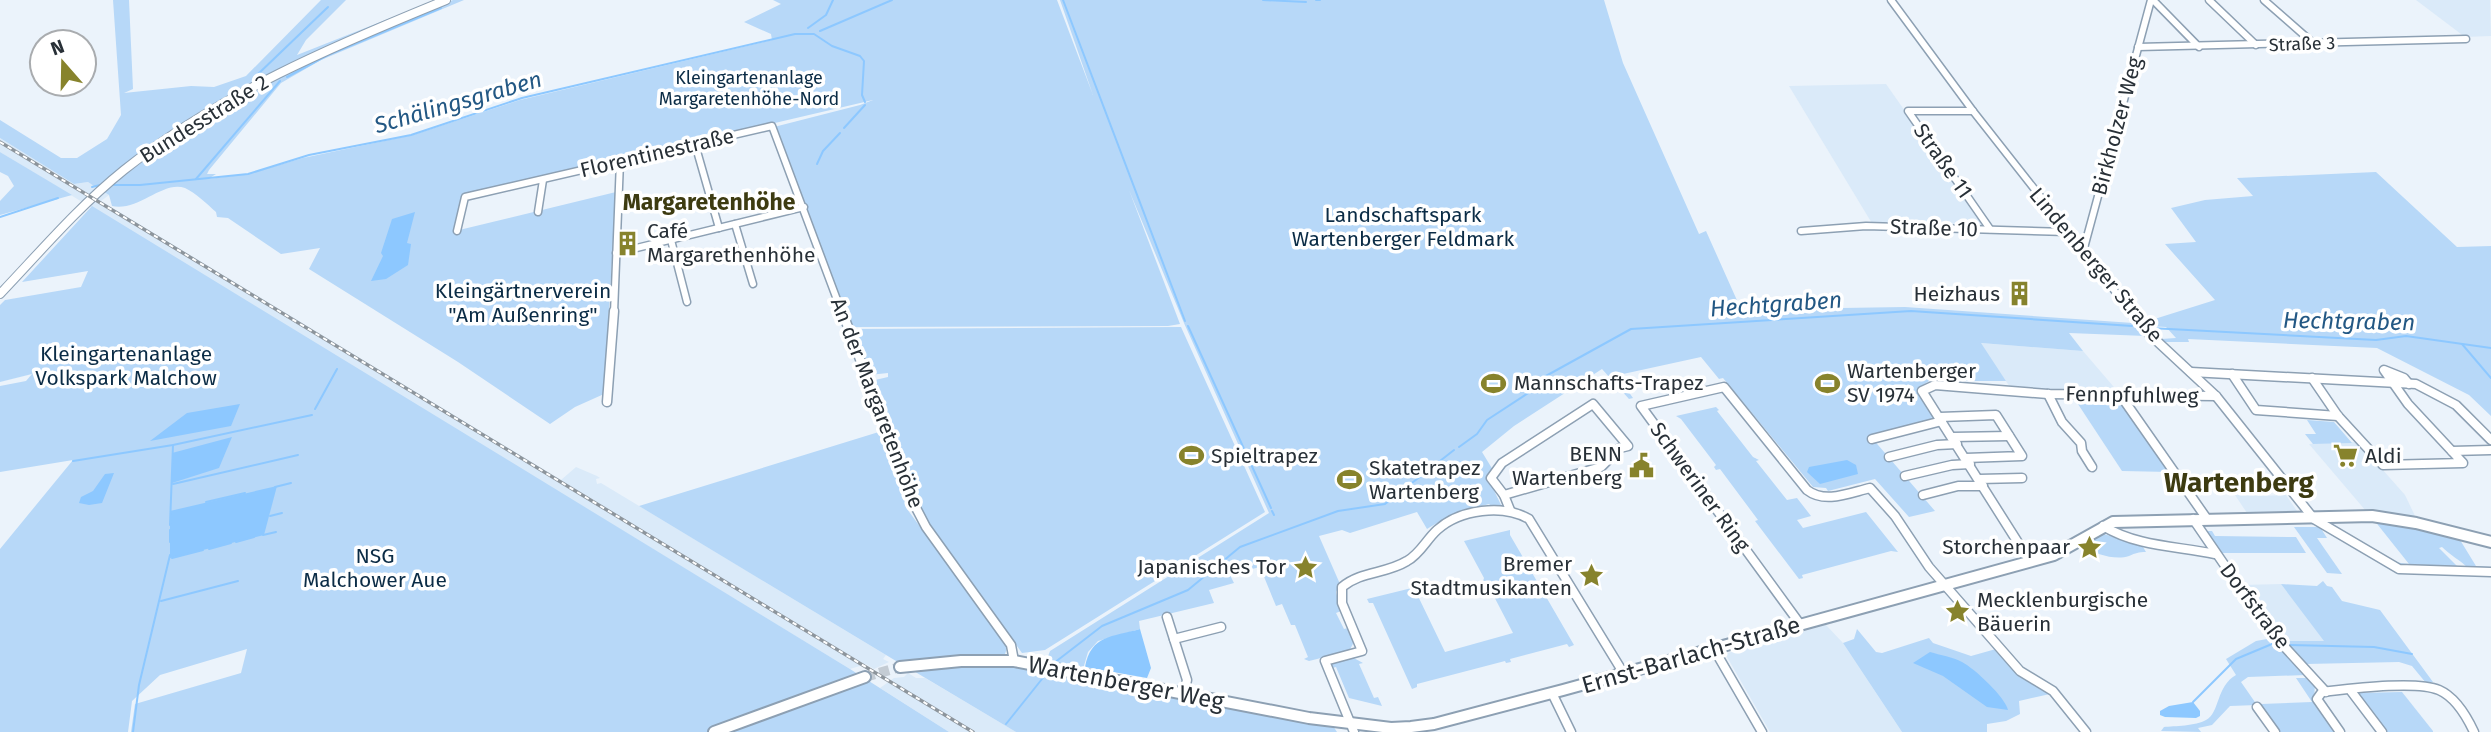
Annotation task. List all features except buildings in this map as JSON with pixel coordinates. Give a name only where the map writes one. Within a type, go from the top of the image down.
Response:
[{"type":"main road","name":"Bundesstraße 2","points":[[0,295],[96,194],[185,125],[302,61],[446,0]]},
{"type":"main road","points":[[2029,560],[2067,550],[2102,525],[2141,520],[2388,517],[2491,542]]},
{"type":"main road","name":"Ernst-Barlach-Straße","points":[[1352,728],[1434,724],[1624,674],[2029,560]]},
{"type":"main road","name":"Wartenberger Weg","points":[[900,667],[961,660],[1014,662],[1184,693],[1352,728]]},
{"type":"main road","points":[[714,732],[865,677]]},
{"type":"street","name":"Lindenberger Straße","points":[[1891,0],[1973,111],[2145,330],[2216,396],[2314,519]]},
{"type":"street","points":[[2152,0],[2199,47]]},
{"type":"street","name":"Birkholzer Weg","points":[[2080,248],[2084,248],[2152,0]]},
{"type":"street","points":[[2209,0],[2256,45]]},
{"type":"street","points":[[2264,0],[2313,43]]},
{"type":"street","name":"Straße 3","points":[[2138,47],[2466,39]]},
{"type":"street","name":"Straße 11","points":[[1973,111],[1908,111],[1990,229]]},
{"type":"street","name":"Florentinestraße","points":[[457,231],[465,197],[772,126]]},
{"type":"street","name":"An der Margaretenhöhe","points":[[772,126],[914,504],[926,527],[1010,645],[1015,655],[1014,662]]},
{"type":"street","points":[[695,144],[719,228]]},
{"type":"street","points":[[607,402],[613,346],[620,161]]},
{"type":"street","points":[[538,212],[543,180]]},
{"type":"street","points":[[616,253],[804,207]]},
{"type":"street","points":[[735,224],[753,284]]},
{"type":"street","name":"Straße 10","points":[[1801,231],[1867,226],[1990,229],[2086,238]]},
{"type":"street","points":[[671,240],[687,302]]},
{"type":"street","points":[[2312,378],[2338,416],[2383,466],[2463,463],[2391,382],[2384,370],[2404,378],[2409,384]]},
{"type":"street","points":[[2191,372],[2416,384],[2456,405],[2491,440]]},
{"type":"street","points":[[2232,374],[2256,410],[2338,416]]},
{"type":"street","name":"Fennpfuhlweg","points":[[2029,560],[1922,392],[1929,386],[2048,394],[2216,396]]},
{"type":"street","name":"Schweriner Ring","points":[[1800,624],[1641,406],[1724,387],[1807,490],[1816,497],[1824,498],[1864,488],[1875,492],[1944,585]]},
{"type":"street","name":"Fennpfuhlweg","points":[[2048,394],[2069,430],[2081,443],[2082,451],[2092,467]]},
{"type":"street","points":[[2121,396],[2207,519]]},
{"type":"street","points":[[1504,495],[1601,467],[1620,448],[1628,446],[1593,404],[1502,463],[1491,478],[1504,495],[1510,510]]},
{"type":"street","points":[[1872,439],[1941,419],[1996,415],[2022,456],[1968,461],[1905,476]]},
{"type":"street","points":[[1889,457],[1955,440],[2009,436]]},
{"type":"street","points":[[2452,451],[2490,454]]},
{"type":"street","points":[[1923,495],[1981,482],[2021,478]]},
{"type":"street","points":[[1352,728],[1325,661],[1362,651],[1342,603],[1342,587],[1352,579],[1403,564],[1426,546],[1441,527],[1452,521],[1494,510],[1520,512],[1534,524],[1624,674]]},
{"type":"street","name":"Dorfstraße","points":[[2193,519],[2269,630],[2326,692]]},
{"type":"street","points":[[2314,519],[2399,569],[2491,572]]},
{"type":"street","name":"Dorfstraße","points":[[2102,525],[2115,534],[2146,544],[2216,554]]},
{"type":"street","name":"Dorfstraße","points":[[2195,549],[2208,542]]},
{"type":"street","points":[[1944,585],[2020,671],[2053,691],[2086,732]]},
{"type":"street","points":[[1167,617],[1187,680],[1184,693]]},
{"type":"street","points":[[1174,639],[1222,627]]},
{"type":"street","points":[[1714,649],[1762,732]]},
{"type":"street","points":[[2340,732],[2317,699],[2322,692],[2436,688],[2448,697],[2472,725],[2472,732]]},
{"type":"street","points":[[2351,691],[2382,732]]},
{"type":"street","points":[[1552,693],[1571,732]]},
{"type":"street","points":[[2258,707],[2275,732]]},
{"type":"shaded area","points":[[2416,0],[2490,0],[2491,36],[2465,37]]},
{"type":"shaded area","points":[[1886,84],[1987,228],[1873,225],[1789,86]]},
{"type":"shaded area","points":[[0,138],[74,184],[88,182],[109,195],[101,201],[561,480],[576,467],[597,476],[600,478],[596,479],[597,484],[601,483],[886,655],[883,659],[889,662],[874,669],[866,664],[850,669],[0,152]]},
{"type":"shaded area","points":[[1980,343],[2083,351],[2119,393],[2012,390]]},
{"type":"shaded area","points":[[2358,442],[2405,495],[2416,518],[2366,511],[2309,444]]},
{"type":"shaded area","points":[[2237,487],[2252,487],[2258,496],[2286,495],[2297,511],[2296,515],[2249,516],[2235,495],[2242,495]]},
{"type":"shaded area","points":[[2281,584],[2325,641],[2282,641],[2242,585]]},
{"type":"shaded area","points":[[1826,625],[1843,643],[1902,732],[1770,732],[1727,657],[1728,653]]},
{"type":"shaded area","points":[[908,673],[916,678],[925,678],[1016,732],[949,732],[880,688],[894,678],[904,677]]},
{"type":"green space","points":[[113,0],[129,0],[133,89],[124,93],[191,86],[214,87],[246,76],[321,0],[346,0],[306,40],[297,55],[436,0],[258,79],[174,128],[97,188],[88,182],[74,184],[0,138],[0,120],[61,158],[77,158],[107,139],[121,115]]},
{"type":"green space","points":[[453,0],[464,0],[321,60],[281,83],[209,170],[207,174],[216,174],[208,179],[248,174],[303,158],[413,135],[520,100],[772,40],[771,34],[744,22],[781,4],[773,0],[1057,0],[1093,95],[1060,0],[1604,0],[1623,63],[1699,234],[1706,231],[1744,316],[1841,308],[1905,307],[2133,323],[2146,336],[2069,333],[2083,351],[1981,343],[2006,381],[1929,381],[1917,389],[1936,417],[1931,418],[1936,422],[1872,438],[1935,511],[1909,517],[1875,479],[1828,491],[1826,488],[1813,487],[1723,378],[1719,379],[1701,357],[1623,374],[1618,377],[1633,398],[1629,399],[1602,369],[1514,426],[1482,452],[1493,470],[1487,476],[1502,507],[1492,507],[1489,504],[1449,517],[1427,529],[1417,512],[1350,533],[1342,530],[1319,536],[1340,584],[1336,592],[1341,611],[1336,613],[1344,629],[1348,628],[1354,642],[1349,651],[1309,661],[1304,659],[1308,657],[1295,625],[1291,625],[1282,604],[1276,606],[1260,567],[1236,573],[1231,577],[1234,583],[1209,590],[1214,603],[1139,621],[1140,629],[1098,641],[1088,652],[1083,669],[1046,662],[1050,651],[1269,513],[1184,323],[1129,190],[1180,324],[850,327],[774,127],[873,100],[462,196],[455,231],[616,192],[604,394],[575,407],[550,424],[458,362],[309,269],[320,248],[281,254],[228,218],[217,217],[216,212],[185,188],[168,188],[131,205],[112,206],[109,195],[104,192],[145,160],[228,106],[315,61]]},
{"type":"green space","points":[[0,152],[72,195],[0,215],[0,201],[14,186],[8,176],[0,172]]},
{"type":"green space","points":[[2376,172],[2457,247],[2491,246],[2491,416],[2469,395],[2377,348],[2188,339],[2189,342],[2164,342],[2161,339],[2176,338],[2166,327],[2149,326],[2145,322],[2215,300],[2165,244],[2196,242],[2171,208],[2205,200],[2253,196],[2237,178]]},
{"type":"green space","name":"NSG Malchower Aue","points":[[92,206],[949,732],[131,732],[135,704],[241,673],[247,649],[160,675],[132,701],[128,732],[0,732],[0,549],[73,460],[0,472],[0,386],[26,381],[32,374],[0,382],[0,305],[5,300],[81,287],[88,271],[22,282]]},
{"type":"green space","points":[[1181,327],[1265,512],[1045,650],[1022,653],[932,530],[915,498],[872,384],[875,380],[888,377],[888,373],[869,375],[851,329]]},
{"type":"green space","points":[[2074,398],[2120,400],[2170,472],[2122,471]]},
{"type":"green space","points":[[1716,407],[1787,500],[1797,498],[1811,516],[1797,520],[1803,528],[1866,512],[1898,552],[1891,551],[1802,575],[1803,578],[1799,579],[1720,469],[1716,470],[1716,465],[1676,416]]},
{"type":"green space","points":[[2307,420],[2334,422],[2352,443],[2313,444],[2305,434],[2316,434]]},
{"type":"green space","points":[[882,431],[907,509],[998,632],[1007,648],[1005,654],[996,657],[954,656],[901,664],[639,506]]},
{"type":"green space","points":[[2374,520],[2457,535],[2476,566],[2491,569],[2469,569],[2442,547],[2439,548],[2460,569],[2401,567],[2393,562],[2409,564]]},
{"type":"green space","points":[[2294,527],[2320,527],[2327,538],[2317,538],[2342,574],[2327,573]]},
{"type":"green space","points":[[1510,530],[1510,535],[1542,590],[1547,594],[1545,595],[1574,645],[1569,647],[1567,644],[1510,659],[1511,662],[1505,661],[1417,684],[1417,687],[1412,689],[1373,603],[1369,603],[1367,599],[1416,587],[1445,652],[1513,633],[1464,541]]},
{"type":"green space","points":[[2207,531],[2212,531],[2215,536],[2296,537],[2306,553],[2221,553]]},
{"type":"green space","points":[[2101,533],[2143,547],[2146,552],[2117,558],[2082,548]]},
{"type":"green space","points":[[2323,581],[2332,587],[2342,601],[2380,610],[2433,682],[2426,683],[2412,666],[2399,662],[2306,664],[2282,641],[2324,641],[2281,584],[2317,586]]},
{"type":"green space","points":[[1857,629],[1876,652],[1882,653],[1929,638],[1933,643],[1971,656],[1996,649],[2017,674],[2050,694],[2019,701],[2020,714],[2006,721],[1987,724],[1987,732],[1902,732],[1843,643],[1854,639]]},
{"type":"green space","points":[[2267,639],[2274,649],[2288,655],[2306,675],[2248,677],[2241,682],[2257,705],[2230,706],[2212,725],[2198,728],[2201,732],[2161,731],[2164,727],[2197,723],[2210,717],[2221,692],[2236,675],[2226,659],[2256,641]]},
{"type":"green space","points":[[1352,657],[1363,663],[1359,664],[1374,698],[1378,697],[1382,706],[1349,698],[1336,667],[1332,668],[1332,664]]},
{"type":"green space","points":[[968,664],[1021,666],[1333,726],[1337,732],[1016,732],[912,670]]},
{"type":"green space","points":[[2296,678],[2310,678],[2315,682],[2314,704],[2335,732],[2277,732],[2261,704],[2312,702]]},
{"type":"green space","points":[[2402,692],[2433,732],[2384,732],[2357,693]]},
{"type":"water","points":[[415,212],[407,243],[411,244],[408,265],[386,279],[371,281],[383,256],[381,253],[392,219]]},
{"type":"water","points":[[240,404],[231,426],[150,441],[187,413]]},
{"type":"water","points":[[232,437],[219,468],[172,483],[172,453]]},
{"type":"water","points":[[1847,460],[1856,465],[1858,474],[1820,484],[1807,472],[1809,467]]},
{"type":"water","points":[[114,473],[102,503],[79,503],[81,497],[93,491],[105,474]]},
{"type":"water","points":[[277,486],[264,535],[170,558],[170,511]]},
{"type":"water","points":[[1140,629],[1151,668],[1147,678],[1085,667],[1092,649],[1098,643],[1112,636]]},
{"type":"water","points":[[1930,652],[1967,665],[1996,691],[2008,710],[1987,707],[1943,676],[1913,663]]},
{"type":"water","points":[[2193,702],[2200,711],[2200,716],[2196,718],[2160,715],[2160,711],[2169,706]]},
{"type":"waterway","points":[[808,28],[826,15],[833,0]]},
{"type":"waterway","name":"Schälingsgraben","points":[[820,31],[892,0]]},
{"type":"waterway","points":[[1063,0],[1185,321]]},
{"type":"waterway","name":"Schälingsgraben","points":[[1263,0],[1306,2]]},
{"type":"waterway","points":[[256,76],[328,7]]},
{"type":"waterway","points":[[287,77],[328,55],[441,8]]},
{"type":"waterway","name":"Schälingsgraben","points":[[114,185],[140,185],[248,174],[309,155],[411,135],[522,98],[795,34],[814,34],[832,46],[860,56],[864,61],[862,95],[865,102]]},
{"type":"waterway","points":[[196,179],[280,81]]},
{"type":"waterway","points":[[844,128],[865,105]]},
{"type":"waterway","points":[[817,164],[823,151],[840,133]]},
{"type":"waterway","name":"Schälingsgraben","points":[[92,187],[100,185]]},
{"type":"waterway","name":"Schälingsgraben","points":[[0,217],[58,198]]},
{"type":"waterway","name":"Hechtgraben","points":[[1459,447],[1477,434],[1487,420],[1539,386],[1544,377],[1631,329],[1911,311],[2132,326]]},
{"type":"waterway","points":[[1188,326],[1271,508]]},
{"type":"waterway","name":"Hechtgraben","points":[[2150,328],[2376,340],[2406,336],[2491,348]]},
{"type":"waterway","name":"Hechtgraben","points":[[2462,344],[2491,378]]},
{"type":"waterway","points":[[315,409],[337,369]]},
{"type":"waterway","points":[[173,445],[312,415]]},
{"type":"waterway","points":[[73,461],[173,445]]},
{"type":"waterway","points":[[170,525],[173,445]]},
{"type":"waterway","name":"Hechtgraben","points":[[1054,663],[1102,626],[1188,590],[1240,547],[1338,511],[1385,504],[1454,450]]},
{"type":"waterway","points":[[173,484],[298,455]]},
{"type":"waterway","points":[[275,487],[291,483]]},
{"type":"waterway","points":[[206,502],[245,493]]},
{"type":"waterway","points":[[1272,511],[1274,515]]},
{"type":"waterway","points":[[270,516],[282,513]]},
{"type":"waterway","points":[[170,530],[170,542]]},
{"type":"waterway","points":[[263,535],[276,532]]},
{"type":"waterway","points":[[236,542],[254,537]]},
{"type":"waterway","points":[[209,549],[231,543]]},
{"type":"waterway","points":[[172,558],[203,550]]},
{"type":"waterway","points":[[133,732],[139,685],[170,555]]},
{"type":"waterway","points":[[161,601],[238,581]]},
{"type":"waterway","points":[[2193,702],[2236,659],[2272,644]]},
{"type":"waterway","points":[[2289,645],[2374,647],[2412,654]]},
{"type":"waterway","name":"Hechtgraben","points":[[1006,724],[1046,674]]},
{"type":"tunnel","points":[[865,677],[900,667]]},
{"type":"railway","points":[[0,142],[973,732]]},
{"type":"place","name":"Café Margarethenhöhe","points":[[627,243]]},
{"type":"place","name":"Heizhaus","points":[[2020,294]]},
{"type":"place","name":"Mannschafts-Trapez","points":[[1494,383]]},
{"type":"place","name":"Wartenberger SV 1974","points":[[1827,383]]},
{"type":"place","name":"Spieltrapez","points":[[1191,456]]},
{"type":"place","name":"Aldi","points":[[2345,456]]},
{"type":"place","name":"BENN Wartenberg","points":[[1642,466]]},
{"type":"place","name":"Skatetrapez Wartenberg","points":[[1349,480]]},
{"type":"place","name":"Storchenpaar","points":[[2090,547]]},
{"type":"place","name":"Japanisches Tor","points":[[1306,567]]},
{"type":"place","name":"Bremer Stadtmusikanten","points":[[1592,576]]},
{"type":"place","name":"Mecklenburgische Bäuerin","points":[[1957,612]]},
{"type":"district","name":"Margaretenhöhe","points":[[709,202]]},
{"type":"district","name":"Wartenberg","points":[[2239,482]]},
{"type":"park label","name":"Kleingartenanlage Margaretenhöhe-Nord","points":[[749,88]]},
{"type":"park label","name":"Landschaftspark Wartenberger Feldmark","points":[[1403,227]]},
{"type":"park label","name":"Kleingärtnerverein \"Am Außenring\"","points":[[523,303]]},
{"type":"park label","name":"Kleingartenanlage Volkspark Malchow","points":[[126,366]]}]
